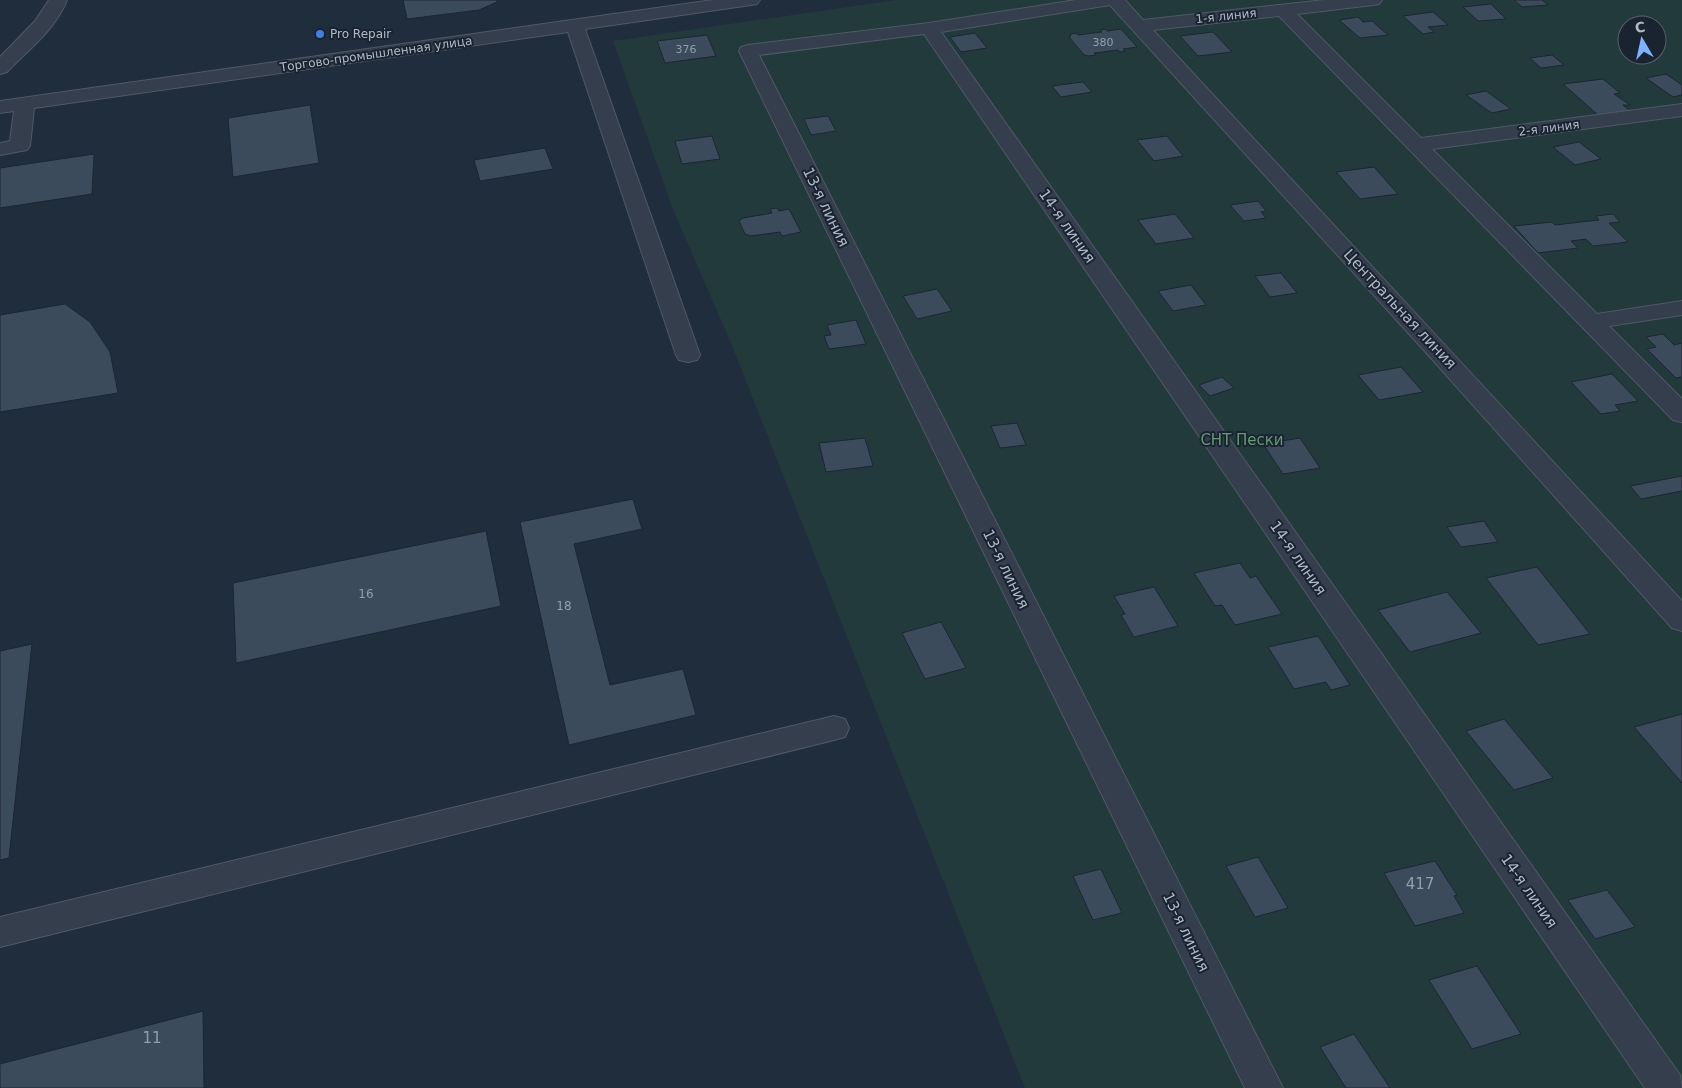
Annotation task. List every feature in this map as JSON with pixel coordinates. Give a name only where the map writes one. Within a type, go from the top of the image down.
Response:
[{"type":"street","points":[[0,68],[42,24],[57,6],[58,0]]},
{"type":"street","name":"Торгово-промышленная улица","points":[[0,108],[575,25],[647,7],[751,0]]},
{"type":"street","points":[[929,28],[1111,0]]},
{"type":"street","name":"Центральная линия","points":[[1115,0],[1440,353],[1682,620]]},
{"type":"street","name":"1-я линия","points":[[1139,26],[1374,0]]},
{"type":"street","points":[[1284,10],[1682,414]]},
{"type":"street","points":[[575,25],[688,355]]},
{"type":"street","name":"13-я линия","points":[[929,28],[748,51],[1264,1088]]},
{"type":"street","name":"14-я линия","points":[[929,28],[1667,1088]]},
{"type":"street","points":[[0,149],[20,146],[25,104]]},
{"type":"street","name":"2-я линия","points":[[1417,145],[1682,110]]},
{"type":"street","points":[[1591,322],[1682,308]]},
{"type":"street","points":[[0,932],[834,728]]},
{"type":"green space","name":"СНТ Пески","points":[[896,0],[1682,0],[1682,1088],[1025,1088],[731,343],[674,212],[613,41]]},
{"type":"building","points":[[403,0],[497,0],[497,2],[479,10],[407,19]]},
{"type":"building","points":[[1514,0],[1542,0],[1548,5],[1522,7]]},
{"type":"building","points":[[1491,4],[1506,19],[1478,21],[1463,7]]},
{"type":"building","points":[[1433,12],[1448,25],[1428,27],[1434,32],[1423,34],[1403,16]]},
{"type":"building","points":[[1358,17],[1363,22],[1372,21],[1388,35],[1360,38],[1339,20]]},
{"type":"building","points":[[1106,29],[1107,31],[1121,29],[1137,47],[1123,49],[1125,51],[1120,52],[1118,50],[1094,53],[1096,55],[1088,56],[1084,55],[1069,37],[1071,36],[1070,34],[1102,32],[1100,30]]},
{"type":"building","points":[[1213,32],[1232,52],[1198,56],[1180,36]]},
{"type":"building","points":[[975,33],[987,48],[961,52],[950,37]]},
{"type":"building","points":[[707,35],[716,56],[665,63],[657,41]]},
{"type":"building","points":[[1552,55],[1564,65],[1541,68],[1530,58]]},
{"type":"building","points":[[1666,74],[1682,85],[1682,95],[1673,97],[1646,78]]},
{"type":"building","points":[[1603,79],[1620,93],[1614,94],[1630,105],[1623,105],[1630,111],[1598,115],[1563,84]]},
{"type":"building","points":[[1083,82],[1092,92],[1061,97],[1052,86]]},
{"type":"building","points":[[1486,91],[1511,109],[1492,113],[1466,95]]},
{"type":"building","points":[[310,105],[319,163],[233,177],[228,118]]},
{"type":"building","points":[[828,116],[836,131],[811,135],[804,119]]},
{"type":"building","points":[[712,136],[720,159],[682,164],[675,141]]},
{"type":"building","points":[[1167,136],[1183,156],[1154,161],[1137,140]]},
{"type":"building","points":[[1579,142],[1601,159],[1575,165],[1553,147]]},
{"type":"building","points":[[545,148],[553,169],[480,181],[474,160]]},
{"type":"building","points":[[94,154],[92,194],[0,208],[0,168]]},
{"type":"building","points":[[1374,167],[1398,194],[1360,199],[1336,172]]},
{"type":"building","points":[[1258,201],[1266,211],[1261,212],[1266,218],[1244,221],[1230,205]]},
{"type":"building","points":[[777,208],[779,211],[789,209],[801,232],[782,236],[780,232],[751,236],[745,234],[739,221],[743,218],[772,213],[770,209]]},
{"type":"building","points":[[1175,214],[1194,238],[1156,244],[1138,220]]},
{"type":"building","points":[[1613,214],[1620,222],[1609,223],[1628,242],[1593,246],[1586,239],[1571,241],[1578,248],[1538,253],[1514,226],[1552,222],[1555,225],[1599,220],[1596,216]]},
{"type":"building","points":[[1281,273],[1297,293],[1270,297],[1255,276]]},
{"type":"building","points":[[1191,285],[1206,305],[1173,311],[1158,291]]},
{"type":"building","points":[[937,289],[952,311],[917,319],[903,296]]},
{"type":"building","points":[[65,304],[90,322],[110,352],[118,393],[0,412],[0,315]]},
{"type":"building","points":[[856,320],[866,344],[829,349],[824,336],[831,335],[827,325]]},
{"type":"building","points":[[1663,334],[1674,345],[1682,343],[1682,377],[1676,378],[1647,349],[1656,347],[1646,337]]},
{"type":"building","points":[[1401,367],[1423,392],[1379,400],[1358,375]]},
{"type":"building","points":[[1612,374],[1638,401],[1615,405],[1620,411],[1601,414],[1571,382]]},
{"type":"building","points":[[1222,377],[1234,388],[1210,396],[1199,385]]},
{"type":"building","points":[[1017,423],[1026,445],[1000,448],[991,426]]},
{"type":"building","points":[[865,438],[873,466],[826,472],[819,443]]},
{"type":"building","points":[[1300,438],[1320,468],[1283,474],[1263,444]]},
{"type":"building","points":[[1682,476],[1682,491],[1641,499],[1630,486]]},
{"type":"building","points":[[633,499],[642,529],[574,544],[610,685],[683,669],[696,715],[569,745],[520,522]]},
{"type":"building","points":[[1484,521],[1498,542],[1461,547],[1447,527]]},
{"type":"building","points":[[486,531],[501,606],[236,663],[233,583]]},
{"type":"building","points":[[1240,563],[1250,578],[1256,576],[1282,614],[1235,625],[1222,605],[1215,606],[1194,573]]},
{"type":"building","points":[[1537,567],[1590,634],[1538,645],[1486,578]]},
{"type":"building","points":[[1154,587],[1178,626],[1134,637],[1121,615],[1125,614],[1114,596]]},
{"type":"building","points":[[1447,592],[1481,633],[1410,652],[1378,610]]},
{"type":"building","points":[[941,622],[966,668],[925,679],[902,633]]},
{"type":"building","points":[[1318,636],[1350,685],[1331,690],[1326,682],[1294,689],[1268,647]]},
{"type":"building","points":[[32,644],[9,858],[0,860],[0,651]]},
{"type":"building","points":[[1682,714],[1682,783],[1634,727]]},
{"type":"building","points":[[1504,719],[1553,778],[1514,790],[1466,731]]},
{"type":"building","points":[[1258,857],[1288,908],[1255,917],[1226,866]]},
{"type":"building","points":[[1435,861],[1457,895],[1454,896],[1464,913],[1415,926],[1384,873]]},
{"type":"building","points":[[1101,869],[1122,913],[1093,920],[1073,876]]},
{"type":"building","points":[[1607,890],[1635,927],[1595,939],[1568,900]]},
{"type":"building","points":[[1477,966],[1521,1034],[1472,1049],[1429,980]]},
{"type":"building","points":[[203,1011],[204,1088],[0,1088],[0,1064]]},
{"type":"building","points":[[1354,1034],[1390,1088],[1346,1088],[1320,1047]]},
{"type":"place","name":"Pro Repair","points":[[320,34]]}]
